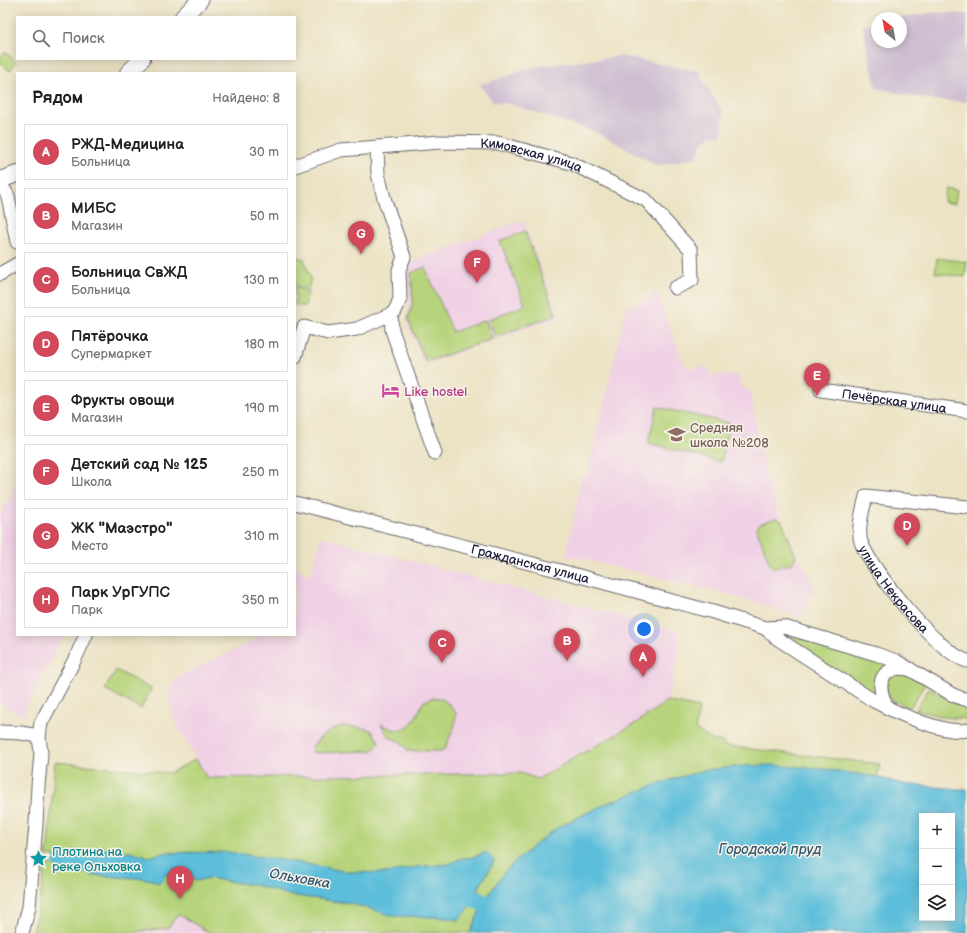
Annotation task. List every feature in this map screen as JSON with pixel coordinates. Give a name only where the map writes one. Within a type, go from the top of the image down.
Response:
[{"type":"main road","points":[[184,16],[200,0]]},
{"type":"main road","points":[[129,72],[141,60]]},
{"type":"main road","points":[[0,181],[16,174]]},
{"type":"street","name":"Кимовская улица","points":[[296,166],[340,150],[440,142],[498,144],[571,163],[646,200],[692,250],[692,280],[675,288]]},
{"type":"street","points":[[296,354],[304,327],[328,334],[357,329],[396,311],[400,298],[399,270],[404,257],[384,198],[378,174],[377,147]]},
{"type":"street","points":[[0,181],[8,196],[16,238]]},
{"type":"street","points":[[0,274],[16,265]]},
{"type":"street","points":[[391,314],[392,330],[435,453]]},
{"type":"street","name":"Печёрская улица","points":[[821,390],[967,411]]},
{"type":"street","name":"улица Некрасова","points":[[967,506],[866,496],[860,527],[861,540],[868,556],[888,585],[916,620],[938,641],[961,659],[967,661]]},
{"type":"street","name":"Гражданская улица","points":[[296,503],[591,579],[765,628],[784,627],[791,629],[896,661],[953,695],[967,700]]},
{"type":"street","name":"Гражданская улица","points":[[765,628],[775,638],[874,701],[928,724],[949,730],[966,731]]},
{"type":"street","points":[[22,933],[29,907],[41,754],[39,736],[41,723],[86,636]]},
{"type":"street","points":[[887,707],[882,698],[880,687],[886,673],[896,668],[910,669]]},
{"type":"street","points":[[0,732],[39,736]]},
{"type":"shaded area","points":[[935,12],[967,14],[967,102],[930,100],[876,88],[862,25],[871,24],[871,48],[907,48],[907,17]]},
{"type":"shaded area","points":[[621,56],[701,72],[700,76],[723,112],[722,136],[712,135],[702,143],[697,157],[658,166],[598,133],[510,104],[493,102],[480,85],[535,67]]},
{"type":"shaded area","points":[[523,220],[559,317],[424,365],[406,319],[410,302],[406,265]]},
{"type":"shaded area","name":"Средняя школа №208","points":[[657,293],[683,362],[687,367],[695,369],[706,365],[711,375],[738,375],[740,386],[750,392],[767,480],[779,514],[796,552],[815,585],[801,617],[739,597],[566,555],[582,476],[587,476],[626,308]]},
{"type":"shaded area","points":[[16,484],[16,636],[63,636],[22,716],[0,704],[0,515]]},
{"type":"shaded area","points":[[321,537],[678,631],[680,649],[667,701],[636,723],[538,779],[520,773],[207,778],[175,722],[167,692],[177,677],[255,640],[257,636],[296,636],[296,568],[311,576]]},
{"type":"shaded area","points":[[177,914],[210,933],[128,933],[167,928]]},
{"type":"green space","points":[[5,52],[17,63],[9,71],[0,62],[0,57]]},
{"type":"green space","points":[[946,188],[957,190],[955,204],[944,202]]},
{"type":"green space","points":[[525,231],[556,315],[495,337],[489,319],[525,305],[500,241]]},
{"type":"green space","points":[[296,257],[304,259],[311,278],[308,290],[296,285]]},
{"type":"green space","points":[[937,258],[967,262],[965,277],[935,273]]},
{"type":"green space","points":[[425,267],[453,332],[486,320],[492,339],[426,362],[408,319],[413,302],[411,273]]},
{"type":"green space","points":[[296,287],[308,292],[305,306],[296,305]]},
{"type":"green space","points":[[657,407],[729,423],[721,462],[648,443]]},
{"type":"green space","points":[[776,518],[782,521],[796,557],[792,563],[775,568],[770,565],[757,529],[759,524]]},
{"type":"green space","points":[[771,630],[877,659],[891,665],[876,695]]},
{"type":"green space","points":[[116,670],[151,689],[141,709],[105,689]]},
{"type":"green space","points":[[894,674],[907,675],[925,684],[910,708],[891,699],[886,692],[888,678]]},
{"type":"green space","points":[[929,688],[956,704],[967,708],[967,719],[943,717],[916,710]]},
{"type":"green space","points":[[432,698],[441,698],[448,703],[456,713],[455,725],[445,749],[441,751],[408,751],[401,742],[389,737],[381,724],[388,728],[399,730],[409,726],[416,717],[423,702]]},
{"type":"green space","points":[[667,701],[699,708],[695,729],[713,741],[721,741],[725,746],[880,764],[877,777],[824,769],[660,783],[603,805],[557,828],[506,870],[487,897],[478,889],[494,862],[486,852],[474,857],[459,859],[450,864],[417,867],[387,873],[349,872],[296,862],[190,852],[164,853],[148,858],[142,854],[106,849],[79,859],[47,856],[55,762],[170,773],[196,759],[207,778],[521,773],[538,779],[636,723]]},
{"type":"green space","points":[[342,726],[371,730],[380,743],[372,751],[313,753],[311,748],[321,737]]},
{"type":"green space","points":[[46,864],[77,867],[90,875],[149,879],[160,883],[166,874],[181,873],[196,881],[208,878],[259,886],[289,895],[459,920],[471,905],[475,905],[480,911],[470,933],[210,933],[178,914],[168,928],[128,933],[33,933]]},
{"type":"water","name":"Городской пруд","points":[[773,765],[824,769],[877,777],[903,784],[967,789],[967,933],[470,933],[480,911],[481,902],[487,897],[506,870],[557,828],[603,805],[660,783],[705,770]]},
{"type":"water","points":[[106,849],[142,854],[148,857],[164,853],[228,852],[296,862],[349,872],[387,873],[417,867],[450,864],[459,859],[474,857],[486,852],[494,861],[473,898],[471,905],[459,920],[438,917],[394,916],[349,903],[289,895],[259,886],[208,878],[196,881],[181,873],[166,874],[160,883],[149,879],[90,875],[79,864]]},
{"type":"waterway","name":"Ольховка","points":[[62,862],[103,866]]},
{"type":"waterway","name":"Ольховка","points":[[451,893],[466,893],[502,912],[526,933]]},
{"type":"place","name":"ЖК \"Маэстро\"","points":[[361,254]]},
{"type":"place","name":"Детский сад № 125","points":[[477,283]]},
{"type":"place","name":"Like hostel","points":[[391,391]]},
{"type":"place","name":"Фрукты овощи","points":[[817,396]]},
{"type":"place","name":"Средняя школа №208","points":[[677,434]]},
{"type":"place","name":"Пятёрочка","points":[[907,546]]},
{"type":"place","name":"МИБС","points":[[567,661]]},
{"type":"place","name":"Больница СвЖД","points":[[442,663]]},
{"type":"place","name":"РЖД-Медицина","points":[[643,677]]},
{"type":"place","name":"Плотина на реке Ольховка","points":[[39,858]]},
{"type":"place","name":"Парк УрГУПС","points":[[180,899]]}]
